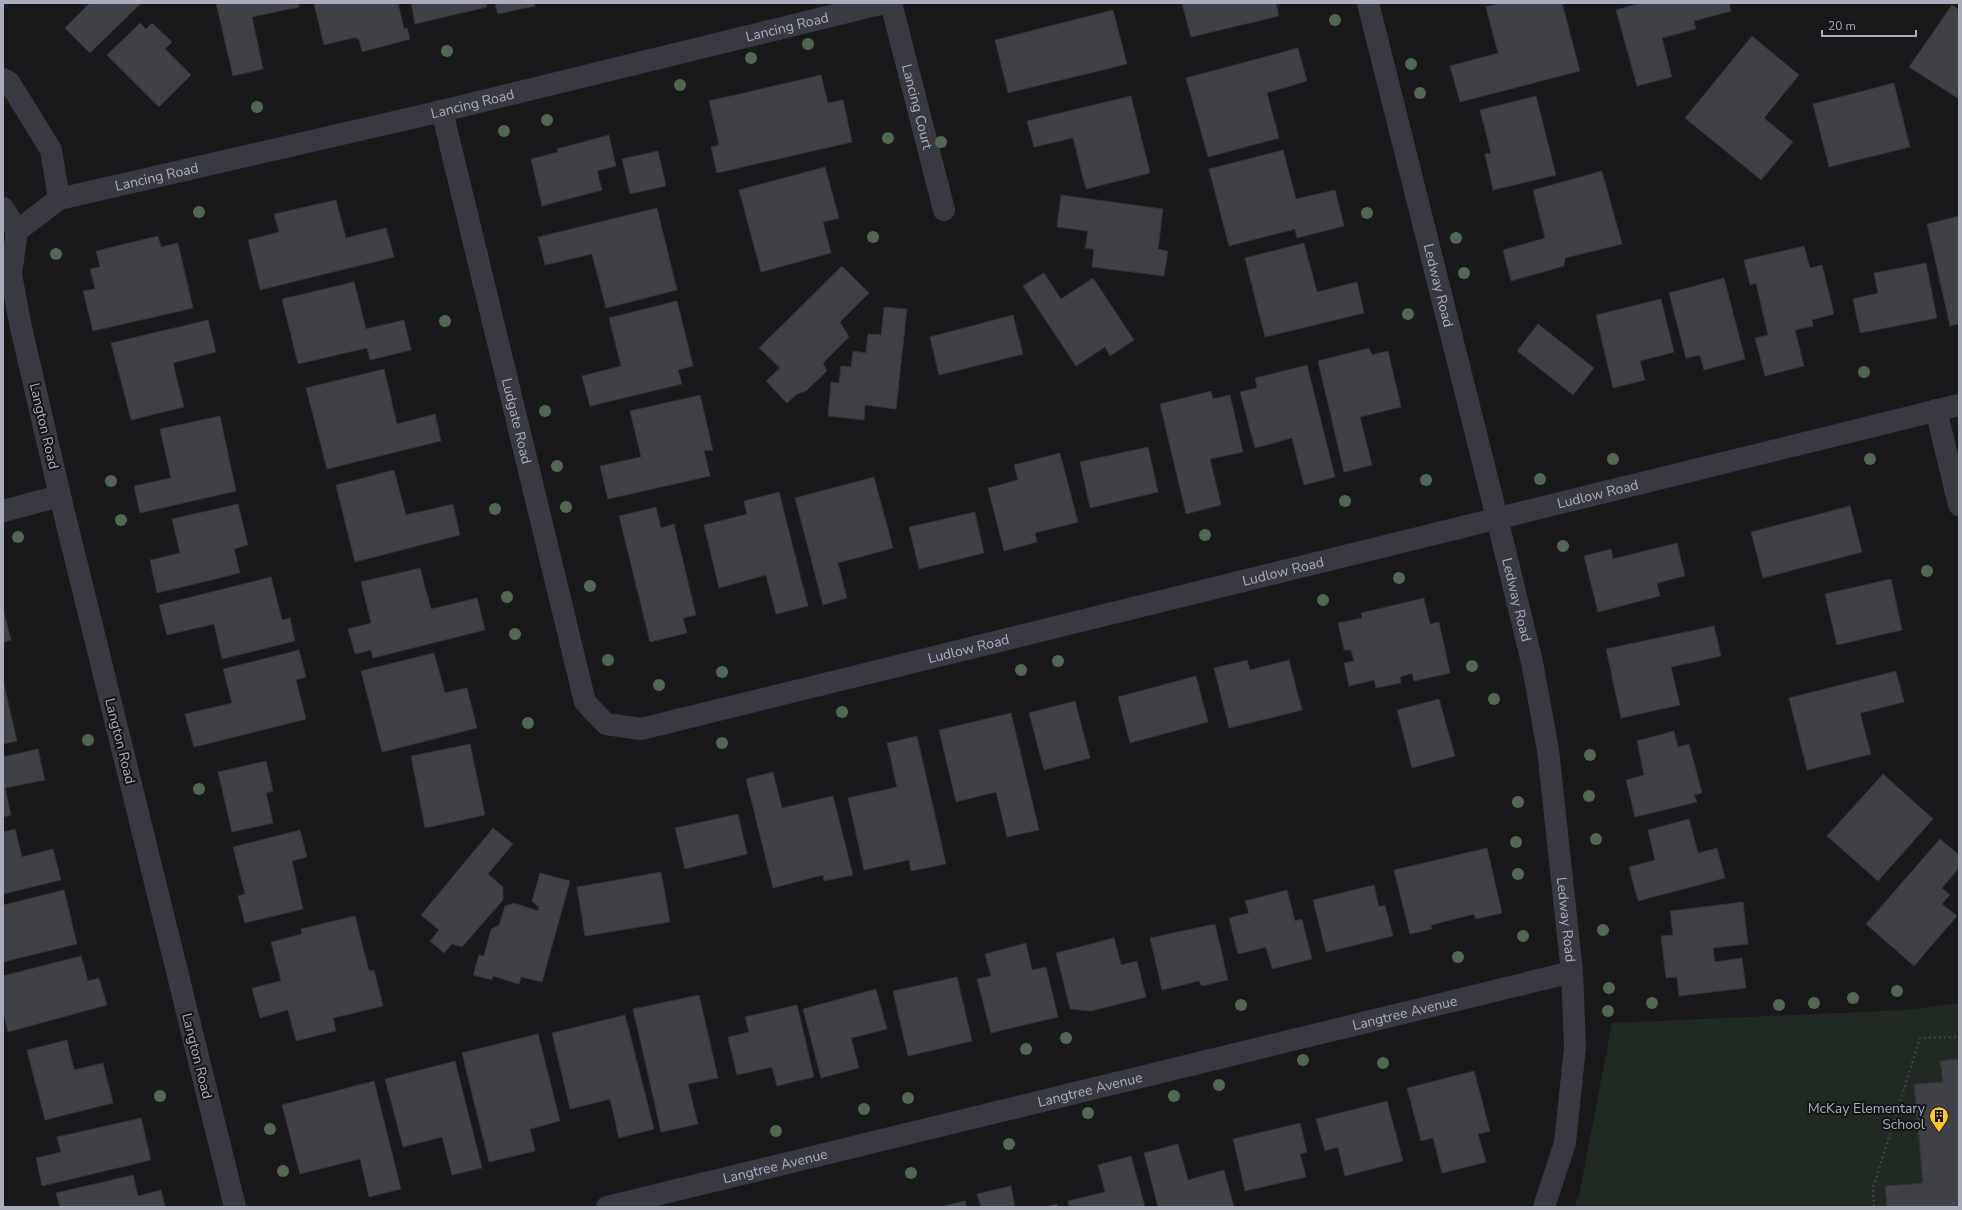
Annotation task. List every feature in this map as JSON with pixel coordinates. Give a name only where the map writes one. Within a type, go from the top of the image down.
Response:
[{"type":"street","name":"Lancing Road","points":[[17,231],[59,198],[442,110],[884,3]]},
{"type":"street","name":"Lancing Court","points":[[891,3],[944,210]]},
{"type":"street","name":"Ledway Road","points":[[1368,3],[1532,662],[1548,750],[1572,972],[1575,1047],[1565,1143],[1544,1207]]},
{"type":"street","points":[[3,79],[9,82],[51,150],[59,198]]},
{"type":"street","name":"Ludgate Road","points":[[442,110],[585,702],[606,724]]},
{"type":"street","points":[[3,208],[17,231]]},
{"type":"street","name":"Langton Road","points":[[17,231],[11,274],[20,323],[60,496],[235,1207]]},
{"type":"street","name":"Ludlow Road","points":[[606,724],[641,729],[1959,405]]},
{"type":"street","points":[[1936,410],[1959,505]]},
{"type":"street","points":[[3,511],[60,496]]},
{"type":"street","name":"Langtree Avenue","points":[[607,1207],[1572,972]]},
{"type":"path","points":[[1874,1207],[1873,1188],[1920,1038],[1959,1038]]},
{"type":"shaded area","points":[[1959,1003],[1959,1207],[1575,1207],[1580,1191],[1612,1023],[1908,1010]]},
{"type":"building","points":[[90,3],[141,3],[90,53],[65,28]]},
{"type":"building","points":[[216,3],[298,3],[299,7],[252,17],[263,69],[233,76]]},
{"type":"building","points":[[398,3],[404,29],[407,28],[410,39],[362,52],[359,39],[356,39],[356,37],[324,45],[314,4]]},
{"type":"building","points":[[411,3],[486,3],[487,7],[415,24]]},
{"type":"building","points":[[495,3],[534,3],[535,6],[498,14]]},
{"type":"building","points":[[1182,3],[1276,3],[1279,16],[1191,37]]},
{"type":"building","points":[[1499,3],[1562,3],[1580,71],[1460,102],[1450,66],[1498,53],[1486,7]]},
{"type":"building","points":[[1641,3],[1729,3],[1731,11],[1694,21],[1696,29],[1662,38],[1672,77],[1637,86],[1616,10]]},
{"type":"building","points":[[1952,5],[1959,10],[1959,99],[1909,67]]},
{"type":"building","points":[[1113,10],[1127,64],[1008,93],[995,40]]},
{"type":"building","points":[[140,23],[146,29],[152,23],[172,42],[165,49],[191,75],[159,107],[107,55]]},
{"type":"building","points":[[1752,36],[1799,75],[1764,118],[1793,142],[1761,180],[1685,118]]},
{"type":"building","points":[[1298,48],[1307,81],[1267,93],[1279,138],[1208,157],[1186,78]]},
{"type":"building","points":[[821,75],[828,103],[843,100],[852,142],[717,173],[711,147],[719,145],[709,101]]},
{"type":"building","points":[[1894,83],[1910,147],[1829,167],[1813,104]]},
{"type":"building","points":[[1131,96],[1150,173],[1086,189],[1073,138],[1034,147],[1027,121]]},
{"type":"building","points":[[1536,96],[1556,175],[1493,190],[1485,154],[1491,153],[1480,110]]},
{"type":"building","points":[[609,135],[616,166],[597,171],[602,190],[542,206],[531,159],[558,152],[557,149]]},
{"type":"building","points":[[1283,150],[1296,199],[1335,190],[1344,226],[1297,238],[1295,229],[1229,246],[1209,169]]},
{"type":"building","points":[[658,151],[666,186],[630,194],[622,159]]},
{"type":"building","points":[[825,167],[839,218],[823,222],[831,253],[761,272],[739,190]]},
{"type":"building","points":[[1602,171],[1622,244],[1565,258],[1564,266],[1511,281],[1503,250],[1545,238],[1533,190]]},
{"type":"building","points":[[1061,195],[1163,209],[1158,249],[1168,251],[1164,276],[1092,267],[1094,249],[1085,248],[1088,231],[1057,227]]},
{"type":"building","points":[[336,200],[346,238],[386,228],[394,257],[260,290],[248,240],[279,232],[274,214]]},
{"type":"building","points":[[657,208],[677,290],[606,308],[592,254],[545,265],[538,237]]},
{"type":"building","points":[[1959,216],[1959,324],[1950,326],[1927,224]]},
{"type":"building","points":[[158,236],[161,247],[178,243],[193,308],[93,331],[83,291],[95,289],[90,269],[100,267],[96,251]]},
{"type":"building","points":[[1304,243],[1317,292],[1357,282],[1364,313],[1265,337],[1245,258]]},
{"type":"building","points":[[1804,246],[1810,268],[1822,265],[1834,314],[1812,320],[1813,326],[1795,330],[1804,366],[1765,376],[1755,338],[1768,335],[1756,283],[1750,285],[1744,260]]},
{"type":"building","points":[[1926,263],[1937,318],[1860,333],[1853,299],[1878,293],[1874,273]]},
{"type":"building","points":[[842,266],[869,293],[840,322],[849,337],[823,363],[827,371],[806,391],[797,394],[787,403],[766,381],[780,368],[759,348]]},
{"type":"building","points":[[1044,273],[1061,299],[1093,278],[1134,340],[1110,356],[1105,347],[1076,366],[1023,286]]},
{"type":"building","points":[[1724,278],[1745,359],[1704,370],[1700,355],[1686,358],[1669,293]]},
{"type":"building","points":[[354,282],[366,329],[404,320],[411,350],[370,360],[367,348],[298,364],[282,299]]},
{"type":"building","points":[[1661,299],[1674,352],[1640,361],[1645,380],[1613,388],[1596,315]]},
{"type":"building","points":[[677,301],[693,366],[678,370],[682,384],[590,406],[582,376],[621,366],[609,318]]},
{"type":"building","points":[[884,307],[907,309],[896,409],[865,405],[864,420],[828,416],[831,382],[839,383],[841,366],[851,367],[853,351],[866,353],[868,334],[881,335]]},
{"type":"building","points":[[1013,315],[1023,354],[939,375],[930,337]]},
{"type":"building","points":[[208,320],[216,352],[173,363],[184,407],[131,420],[111,343]]},
{"type":"building","points":[[1538,324],[1594,368],[1573,395],[1517,351]]},
{"type":"building","points":[[1369,348],[1372,355],[1388,351],[1401,407],[1360,417],[1372,465],[1344,472],[1318,361]]},
{"type":"building","points":[[1307,365],[1335,477],[1304,485],[1292,438],[1255,448],[1240,392],[1257,388],[1255,378]]},
{"type":"building","points":[[384,369],[397,424],[435,414],[441,441],[327,469],[306,388]]},
{"type":"building","points":[[1211,391],[1213,399],[1230,395],[1243,452],[1210,459],[1221,505],[1186,514],[1160,404]]},
{"type":"building","points":[[700,395],[713,451],[704,450],[710,476],[608,499],[600,466],[641,457],[630,411]]},
{"type":"building","points":[[220,416],[236,491],[140,513],[134,486],[171,478],[160,429]]},
{"type":"building","points":[[1148,447],[1158,492],[1090,508],[1080,462]]},
{"type":"building","points":[[1060,453],[1078,522],[1035,533],[1037,542],[1004,551],[988,488],[1018,480],[1014,465]]},
{"type":"building","points":[[394,470],[406,515],[453,504],[460,535],[355,562],[336,485]]},
{"type":"building","points":[[874,477],[893,548],[838,563],[847,598],[823,605],[795,498]]},
{"type":"building","points":[[779,492],[808,606],[776,614],[766,575],[719,588],[704,525],[747,514],[744,501]]},
{"type":"building","points":[[238,504],[248,545],[234,549],[240,573],[157,593],[150,560],[180,553],[172,519]]},
{"type":"building","points":[[1850,506],[1862,552],[1763,578],[1751,532]]},
{"type":"building","points":[[656,507],[661,528],[674,524],[696,615],[683,618],[687,633],[650,642],[619,516]]},
{"type":"building","points":[[975,512],[984,553],[919,569],[909,527]]},
{"type":"building","points":[[1677,543],[1685,576],[1657,583],[1660,596],[1598,612],[1584,556],[1611,549],[1613,559]]},
{"type":"building","points":[[420,568],[431,609],[477,598],[485,630],[373,658],[371,650],[355,654],[348,629],[371,623],[361,582]]},
{"type":"building","points":[[271,577],[282,620],[290,618],[295,641],[222,659],[214,624],[167,635],[159,605]]},
{"type":"building","points":[[1891,579],[1902,630],[1837,645],[1825,594]]},
{"type":"building","points":[[1424,598],[1430,624],[1439,622],[1450,673],[1414,681],[1412,673],[1400,677],[1401,683],[1376,688],[1374,680],[1349,686],[1344,663],[1354,661],[1351,650],[1344,650],[1338,623],[1362,618],[1361,613]]},
{"type":"building","points":[[3,609],[11,640],[3,642]]},
{"type":"building","points":[[1714,626],[1721,656],[1671,667],[1680,705],[1621,718],[1606,649]]},
{"type":"building","points":[[299,650],[306,677],[296,680],[306,719],[194,747],[185,714],[232,703],[223,669]]},
{"type":"building","points":[[434,653],[445,693],[467,688],[477,728],[382,752],[361,671]]},
{"type":"building","points":[[1247,660],[1250,670],[1289,660],[1302,710],[1229,728],[1214,668]]},
{"type":"building","points":[[1896,671],[1904,702],[1860,713],[1871,754],[1807,770],[1789,698]]},
{"type":"building","points":[[1196,676],[1208,722],[1130,743],[1118,697]]},
{"type":"building","points":[[3,680],[17,741],[3,744]]},
{"type":"building","points":[[1439,699],[1455,756],[1412,768],[1397,710]]},
{"type":"building","points":[[1075,701],[1090,758],[1044,770],[1029,713]]},
{"type":"building","points":[[1011,713],[1039,830],[1007,837],[996,792],[956,802],[939,730]]},
{"type":"building","points":[[1674,731],[1678,747],[1689,744],[1702,793],[1694,795],[1697,802],[1635,817],[1626,780],[1644,775],[1637,741]]},
{"type":"building","points":[[917,736],[946,864],[911,871],[909,860],[864,870],[848,798],[897,787],[887,743]]},
{"type":"building","points":[[470,744],[485,815],[425,828],[411,756]]},
{"type":"building","points":[[38,749],[45,780],[5,788],[11,815],[3,817],[3,757]]},
{"type":"building","points":[[266,761],[273,791],[266,793],[273,823],[232,832],[218,772]]},
{"type":"building","points":[[773,772],[782,808],[833,796],[853,875],[824,881],[823,875],[773,888],[746,779]]},
{"type":"building","points":[[1883,774],[1933,819],[1878,881],[1827,836]]},
{"type":"building","points":[[738,814],[747,854],[685,869],[675,828]]},
{"type":"building","points":[[1689,819],[1698,853],[1717,848],[1725,878],[1638,901],[1629,867],[1655,860],[1648,830]]},
{"type":"building","points":[[493,828],[513,844],[488,874],[503,887],[503,900],[462,947],[452,944],[444,953],[430,941],[439,930],[421,915]]},
{"type":"building","points":[[15,829],[22,857],[53,849],[61,880],[3,894],[3,832]]},
{"type":"building","points":[[300,830],[307,857],[292,861],[303,909],[245,923],[238,896],[245,894],[233,847]]},
{"type":"building","points":[[1940,839],[1959,855],[1959,868],[1942,888],[1950,895],[1942,904],[1957,916],[1914,966],[1866,924]]},
{"type":"building","points":[[1487,848],[1502,913],[1476,919],[1474,914],[1431,925],[1432,929],[1410,934],[1394,870]]},
{"type":"building","points":[[661,872],[670,922],[585,936],[577,887]]},
{"type":"building","points":[[540,873],[570,881],[542,982],[521,977],[519,984],[493,976],[492,980],[473,975],[479,955],[484,956],[491,929],[499,925],[505,906],[514,903],[538,911],[539,906],[532,901]]},
{"type":"building","points":[[1374,885],[1379,907],[1385,905],[1393,936],[1326,952],[1313,900]]},
{"type":"building","points":[[64,890],[77,944],[3,962],[3,905]]},
{"type":"building","points":[[1287,890],[1295,921],[1302,919],[1312,959],[1272,969],[1266,947],[1238,954],[1229,918],[1249,913],[1245,901]]},
{"type":"building","points":[[1743,902],[1748,944],[1713,948],[1715,962],[1742,958],[1746,988],[1679,996],[1677,977],[1666,978],[1661,936],[1673,935],[1670,911]]},
{"type":"building","points":[[355,916],[369,971],[374,970],[383,1006],[333,1018],[336,1031],[296,1041],[288,1010],[260,1018],[252,988],[281,981],[271,942],[302,934],[301,929]]},
{"type":"building","points":[[1215,924],[1228,980],[1202,986],[1199,981],[1162,990],[1150,938]]},
{"type":"building","points":[[1114,938],[1121,965],[1137,961],[1146,997],[1091,1011],[1070,1009],[1056,953]]},
{"type":"building","points":[[1026,943],[1032,970],[1046,967],[1058,1017],[991,1033],[977,979],[991,976],[985,954]]},
{"type":"building","points":[[81,956],[88,981],[99,978],[107,1005],[8,1032],[3,1010],[3,976]]},
{"type":"building","points":[[957,977],[972,1041],[908,1056],[893,991]]},
{"type":"building","points":[[876,989],[887,1029],[851,1038],[859,1068],[821,1078],[803,1009]]},
{"type":"building","points":[[699,995],[718,1078],[688,1084],[698,1124],[661,1132],[633,1009]]},
{"type":"building","points":[[797,1005],[814,1077],[777,1086],[772,1067],[737,1075],[728,1037],[749,1032],[745,1017]]},
{"type":"building","points":[[625,1015],[654,1129],[619,1138],[610,1099],[570,1109],[552,1033]]},
{"type":"building","points":[[538,1034],[560,1121],[530,1129],[535,1151],[489,1162],[462,1053]]},
{"type":"building","points":[[67,1040],[74,1070],[103,1063],[113,1103],[45,1120],[27,1050]]},
{"type":"building","name":"McKay Elementary School","points":[[1959,1059],[1959,1207],[1887,1207],[1885,1186],[1923,1183],[1914,1084],[1943,1082],[1940,1061]]},
{"type":"building","points":[[455,1061],[482,1168],[452,1175],[442,1137],[403,1147],[385,1079]]},
{"type":"building","points":[[1474,1071],[1490,1131],[1478,1134],[1486,1162],[1442,1173],[1433,1138],[1421,1141],[1407,1088]]},
{"type":"building","points":[[374,1081],[401,1189],[369,1197],[360,1159],[300,1174],[282,1105]]},
{"type":"building","points":[[1387,1101],[1403,1161],[1345,1176],[1338,1147],[1325,1151],[1316,1119]]},
{"type":"building","points":[[141,1118],[151,1160],[42,1186],[36,1158],[61,1152],[57,1137]]},
{"type":"building","points":[[1300,1123],[1307,1152],[1300,1154],[1306,1177],[1245,1191],[1233,1139]]},
{"type":"building","points":[[1178,1144],[1188,1180],[1224,1170],[1234,1207],[1158,1207],[1144,1153]]},
{"type":"building","points":[[1131,1156],[1145,1207],[1069,1207],[1068,1201],[1105,1192],[1098,1165]]},
{"type":"building","points":[[133,1175],[138,1196],[161,1190],[165,1207],[60,1207],[56,1193]]},
{"type":"building","points":[[1011,1186],[1015,1207],[981,1207],[977,1194]]},
{"type":"building","points":[[965,1201],[967,1207],[939,1207]]},
{"type":"building","points":[[1057,1204],[1058,1207],[1044,1207]]},
{"type":"place","name":"McKay Elementary School","points":[[1939,1133]]}]
